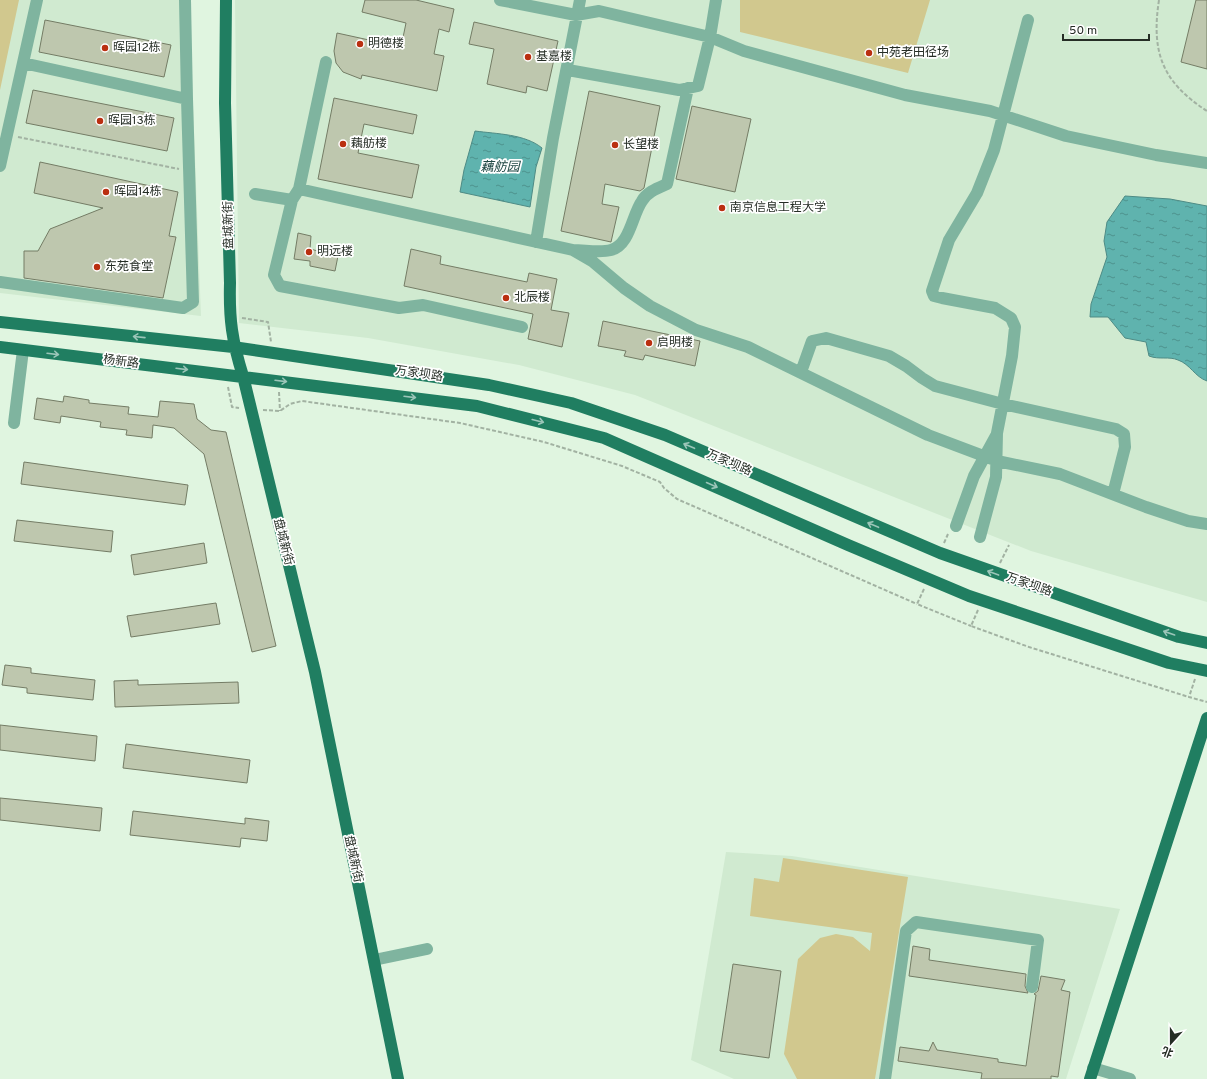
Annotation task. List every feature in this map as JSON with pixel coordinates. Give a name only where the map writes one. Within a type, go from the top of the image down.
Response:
[{"type":"main road","name":"盘城新街","points":[[226,0],[227,24],[225,61],[230,283],[229,316],[233,347],[243,376],[315,672],[398,1079]]},
{"type":"main road","points":[[0,322],[233,347]]},
{"type":"main road","name":"杨新路","points":[[0,347],[243,376]]},
{"type":"main road","name":"万家坝路","points":[[233,347],[489,385],[571,403],[665,435],[940,553],[995,574],[1179,636],[1207,643]]},
{"type":"main road","name":"万家坝路","points":[[243,376],[477,406],[604,438],[848,545],[982,600],[1169,663],[1207,671]]},
{"type":"main road","points":[[1092,1073],[1207,718]]},
{"type":"street","points":[[0,166],[37,0]]},
{"type":"street","points":[[0,282],[183,308],[193,302],[184,0]]},
{"type":"street","points":[[500,0],[576,15],[599,11],[710,37],[744,51],[905,95],[990,111],[1066,136],[1156,155],[1207,163]]},
{"type":"street","points":[[536,242],[559,108],[568,70],[576,15],[580,0]]},
{"type":"street","points":[[568,70],[679,90],[698,86],[710,37],[716,0]]},
{"type":"street","points":[[956,526],[974,476],[997,433],[1004,404],[1015,340],[1015,327],[1011,318],[995,308],[934,296],[932,291],[949,240],[976,194],[994,150],[1028,20]]},
{"type":"street","points":[[326,62],[299,189],[292,200],[274,275],[280,286],[399,308],[423,305],[522,328]]},
{"type":"street","points":[[23,63],[187,99]]},
{"type":"street","points":[[299,189],[573,250],[610,250],[618,247],[626,234],[642,200],[655,189],[667,184],[688,88]]},
{"type":"street","points":[[255,194],[292,200]]},
{"type":"street","points":[[573,250],[592,261],[624,288],[650,306],[696,330],[748,347],[928,435],[984,457],[1060,474],[1188,521],[1207,524]]},
{"type":"street","points":[[801,372],[812,341],[826,338],[889,356],[935,386],[1004,404],[1116,429],[1124,434],[1125,447],[1112,494]]},
{"type":"street","points":[[14,423],[23,350]]},
{"type":"street","points":[[980,537],[996,477],[998,461],[997,433]]},
{"type":"street","points":[[885,1079],[906,932],[916,922],[1038,940],[1032,987]]},
{"type":"street","points":[[374,960],[427,949]]},
{"type":"street","points":[[1092,1073],[1130,1079]]},
{"type":"path","points":[[1159,0],[1156,43],[1161,59],[1174,83],[1185,96],[1207,111]]},
{"type":"path","points":[[7,134],[189,171]]},
{"type":"path","points":[[280,411],[290,404],[302,401],[460,423],[544,442],[622,466],[660,482],[664,488],[677,499],[917,604]]},
{"type":"path","points":[[995,574],[1009,545]]},
{"type":"path","points":[[982,600],[971,626],[1036,649],[1189,697]]},
{"type":"shaded area","points":[[0,0],[189,0],[201,316],[0,293]]},
{"type":"shaded area","points":[[0,0],[19,0],[0,90]]},
{"type":"shaded area","name":"南京信息工程大学","points":[[235,0],[1207,0],[1207,602],[1031,551],[635,395],[519,365],[368,338],[239,323]]},
{"type":"shaded area","name":"中苑老田径场","points":[[740,0],[930,0],[908,73],[740,32]]},
{"type":"shaded area","points":[[726,852],[792,856],[1120,909],[1066,1079],[734,1079],[691,1060]]},
{"type":"shaded area","points":[[783,858],[908,877],[875,1079],[797,1079],[784,1054],[798,959],[820,938],[836,934],[853,937],[870,951],[872,933],[750,916],[754,878],[779,882]]},
{"type":"water","name":"藕舫园","points":[[475,131],[519,137],[535,143],[542,148],[536,167],[530,207],[460,192],[464,170]]},
{"type":"water","points":[[1125,196],[1170,199],[1207,206],[1207,381],[1199,377],[1186,364],[1178,360],[1149,356],[1146,342],[1125,338],[1108,317],[1090,317],[1091,304],[1107,257],[1104,241],[1107,222]]},
{"type":"building","name":"明德楼","points":[[365,0],[416,0],[454,9],[449,32],[439,29],[434,54],[444,56],[437,91],[362,75],[361,79],[343,72],[336,63],[334,51],[337,33],[401,47],[406,23],[362,12]]},
{"type":"building","points":[[1196,0],[1207,0],[1207,69],[1181,62]]},
{"type":"building","name":"晖园12栋","points":[[45,20],[171,45],[164,77],[39,52]]},
{"type":"building","name":"基嘉楼","points":[[474,22],[558,41],[547,91],[527,86],[526,93],[487,84],[494,49],[469,44]]},
{"type":"building","name":"晖园13栋","points":[[33,90],[174,118],[167,151],[26,123]]},
{"type":"building","name":"长望楼","points":[[589,91],[660,106],[644,188],[640,191],[605,184],[602,204],[619,207],[611,242],[561,231]]},
{"type":"building","name":"藕舫楼","points":[[334,98],[417,115],[413,134],[364,124],[358,153],[419,165],[412,198],[318,179]]},
{"type":"building","points":[[692,106],[751,119],[735,192],[676,179]]},
{"type":"building","name":"东苑食堂","points":[[40,162],[178,192],[169,236],[176,237],[163,298],[24,278],[24,251],[38,251],[50,229],[103,208],[34,193]]},
{"type":"building","name":"明远楼","points":[[298,233],[311,236],[310,249],[338,256],[335,271],[310,266],[310,261],[294,259]]},
{"type":"building","name":"北辰楼","points":[[411,249],[441,256],[440,264],[527,282],[529,273],[557,279],[551,310],[569,313],[562,347],[528,339],[533,314],[404,286]]},
{"type":"building","name":"启明楼","points":[[603,321],[700,341],[695,366],[645,355],[643,360],[624,356],[626,351],[598,346]]},
{"type":"building","points":[[64,396],[89,400],[89,403],[129,407],[128,414],[158,417],[160,401],[194,404],[197,419],[211,430],[226,432],[276,646],[252,652],[204,454],[174,428],[153,425],[152,438],[126,435],[127,430],[100,427],[101,422],[61,416],[60,423],[34,419],[37,398],[63,402]]},
{"type":"building","points":[[24,462],[188,485],[185,505],[21,484]]},
{"type":"building","points":[[17,520],[113,531],[111,552],[14,541]]},
{"type":"building","points":[[204,543],[207,563],[134,575],[131,555]]},
{"type":"building","points":[[216,603],[220,624],[131,637],[127,616]]},
{"type":"building","points":[[5,665],[31,668],[31,673],[95,680],[93,700],[27,693],[27,688],[2,685]]},
{"type":"building","points":[[138,680],[138,685],[238,682],[239,703],[115,707],[114,681]]},
{"type":"building","points":[[0,725],[97,736],[95,761],[0,750]]},
{"type":"building","points":[[126,744],[250,760],[247,783],[123,768]]},
{"type":"building","points":[[0,798],[102,808],[100,831],[0,820]]},
{"type":"building","points":[[133,811],[245,824],[245,818],[269,821],[267,841],[241,838],[240,847],[130,835]]},
{"type":"building","points":[[913,946],[930,949],[929,960],[1026,974],[1025,986],[1028,993],[909,976]]},
{"type":"building","points":[[733,964],[781,971],[769,1058],[720,1051]]},
{"type":"building","points":[[1041,976],[1065,980],[1061,990],[1070,992],[1058,1077],[1051,1076],[1051,1079],[981,1079],[982,1073],[898,1061],[900,1047],[929,1051],[933,1042],[937,1050],[998,1059],[998,1062],[1026,1066],[1036,995],[1034,994],[1038,991]]},
{"type":"place","name":"明德楼","points":[[360,44]]},
{"type":"place","name":"晖园12栋","points":[[105,48]]},
{"type":"place","name":"中苑老田径场","points":[[869,53]]},
{"type":"place","name":"基嘉楼","points":[[528,57]]},
{"type":"place","name":"晖园13栋","points":[[100,121]]},
{"type":"place","name":"藕舫楼","points":[[343,144]]},
{"type":"place","name":"长望楼","points":[[615,145]]},
{"type":"place","name":"晖园14栋","points":[[106,192]]},
{"type":"place","name":"南京信息工程大学","points":[[722,208]]},
{"type":"place","name":"明远楼","points":[[309,252]]},
{"type":"place","name":"东苑食堂","points":[[97,267]]},
{"type":"place","name":"北辰楼","points":[[506,298]]},
{"type":"place","name":"启明楼","points":[[649,343]]}]
